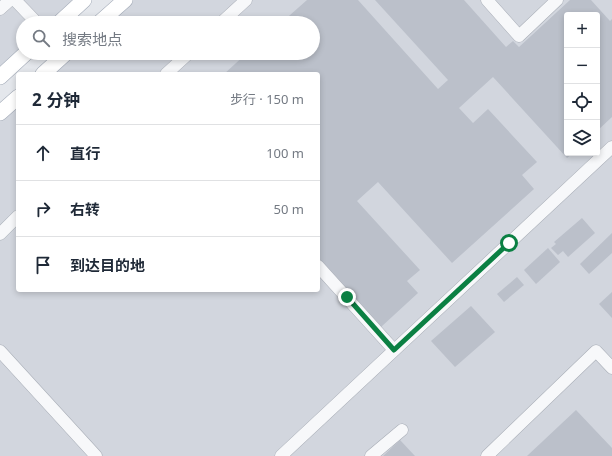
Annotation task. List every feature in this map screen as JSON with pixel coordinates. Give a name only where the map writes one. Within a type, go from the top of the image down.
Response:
[{"type":"main road","points":[[67,16],[84,0]]},
{"type":"main road","points":[[107,16],[125,0]]},
{"type":"main road","points":[[0,77],[18,60]]},
{"type":"main road","points":[[45,72],[58,60]]},
{"type":"main road","points":[[0,114],[16,99]]},
{"type":"lane","points":[[0,9],[10,0]]},
{"type":"lane","points":[[15,0],[30,16]]},
{"type":"lane","points":[[229,16],[246,0]]},
{"type":"lane","points":[[487,0],[520,36],[557,0]]},
{"type":"lane","points":[[168,72],[181,60]]},
{"type":"lane","points":[[281,456],[612,147]]},
{"type":"lane","points":[[0,234],[16,218]]},
{"type":"lane","points":[[320,268],[394,350]]},
{"type":"lane","points":[[0,351],[96,456]]},
{"type":"lane","points":[[487,456],[596,351],[612,368]]},
{"type":"lane","points":[[371,456],[402,430]]},
{"type":"shaded area","points":[[0,0],[82,0],[64,16],[16,16],[16,60],[0,75]]},
{"type":"shaded area","points":[[125,0],[612,0],[612,456],[0,456],[0,114],[16,99],[16,292],[320,292],[320,72],[45,72],[58,60],[320,60],[320,16],[107,16]]},
{"type":"building","points":[[307,0],[358,0],[438,89],[448,80],[375,0],[464,0],[506,47],[513,41],[519,47],[570,0],[591,0],[610,21],[612,19],[612,117],[600,128],[600,12],[564,12],[564,155],[493,77],[459,108],[473,123],[488,109],[537,162],[522,175],[534,189],[452,263],[378,182],[357,201],[420,270],[407,281],[418,293],[381,327],[320,260],[320,72],[226,72],[239,60],[320,60],[320,16],[289,16]]},
{"type":"building","points":[[582,218],[595,233],[568,257],[563,251],[558,255],[551,248],[556,244],[554,242]]},
{"type":"building","points":[[612,233],[612,253],[589,274],[580,264]]},
{"type":"building","points":[[548,248],[560,262],[536,284],[524,270]]},
{"type":"building","points":[[517,277],[524,285],[504,302],[497,294]]},
{"type":"building","points":[[612,292],[612,318],[599,304]]},
{"type":"building","points":[[471,306],[495,332],[455,367],[431,341]]},
{"type":"building","points":[[576,410],[612,448],[612,456],[527,456]]},
{"type":"building","points":[[400,440],[415,456],[383,456]]},
{"type":"route","points":[[347,297],[394,350],[509,243]]}]
